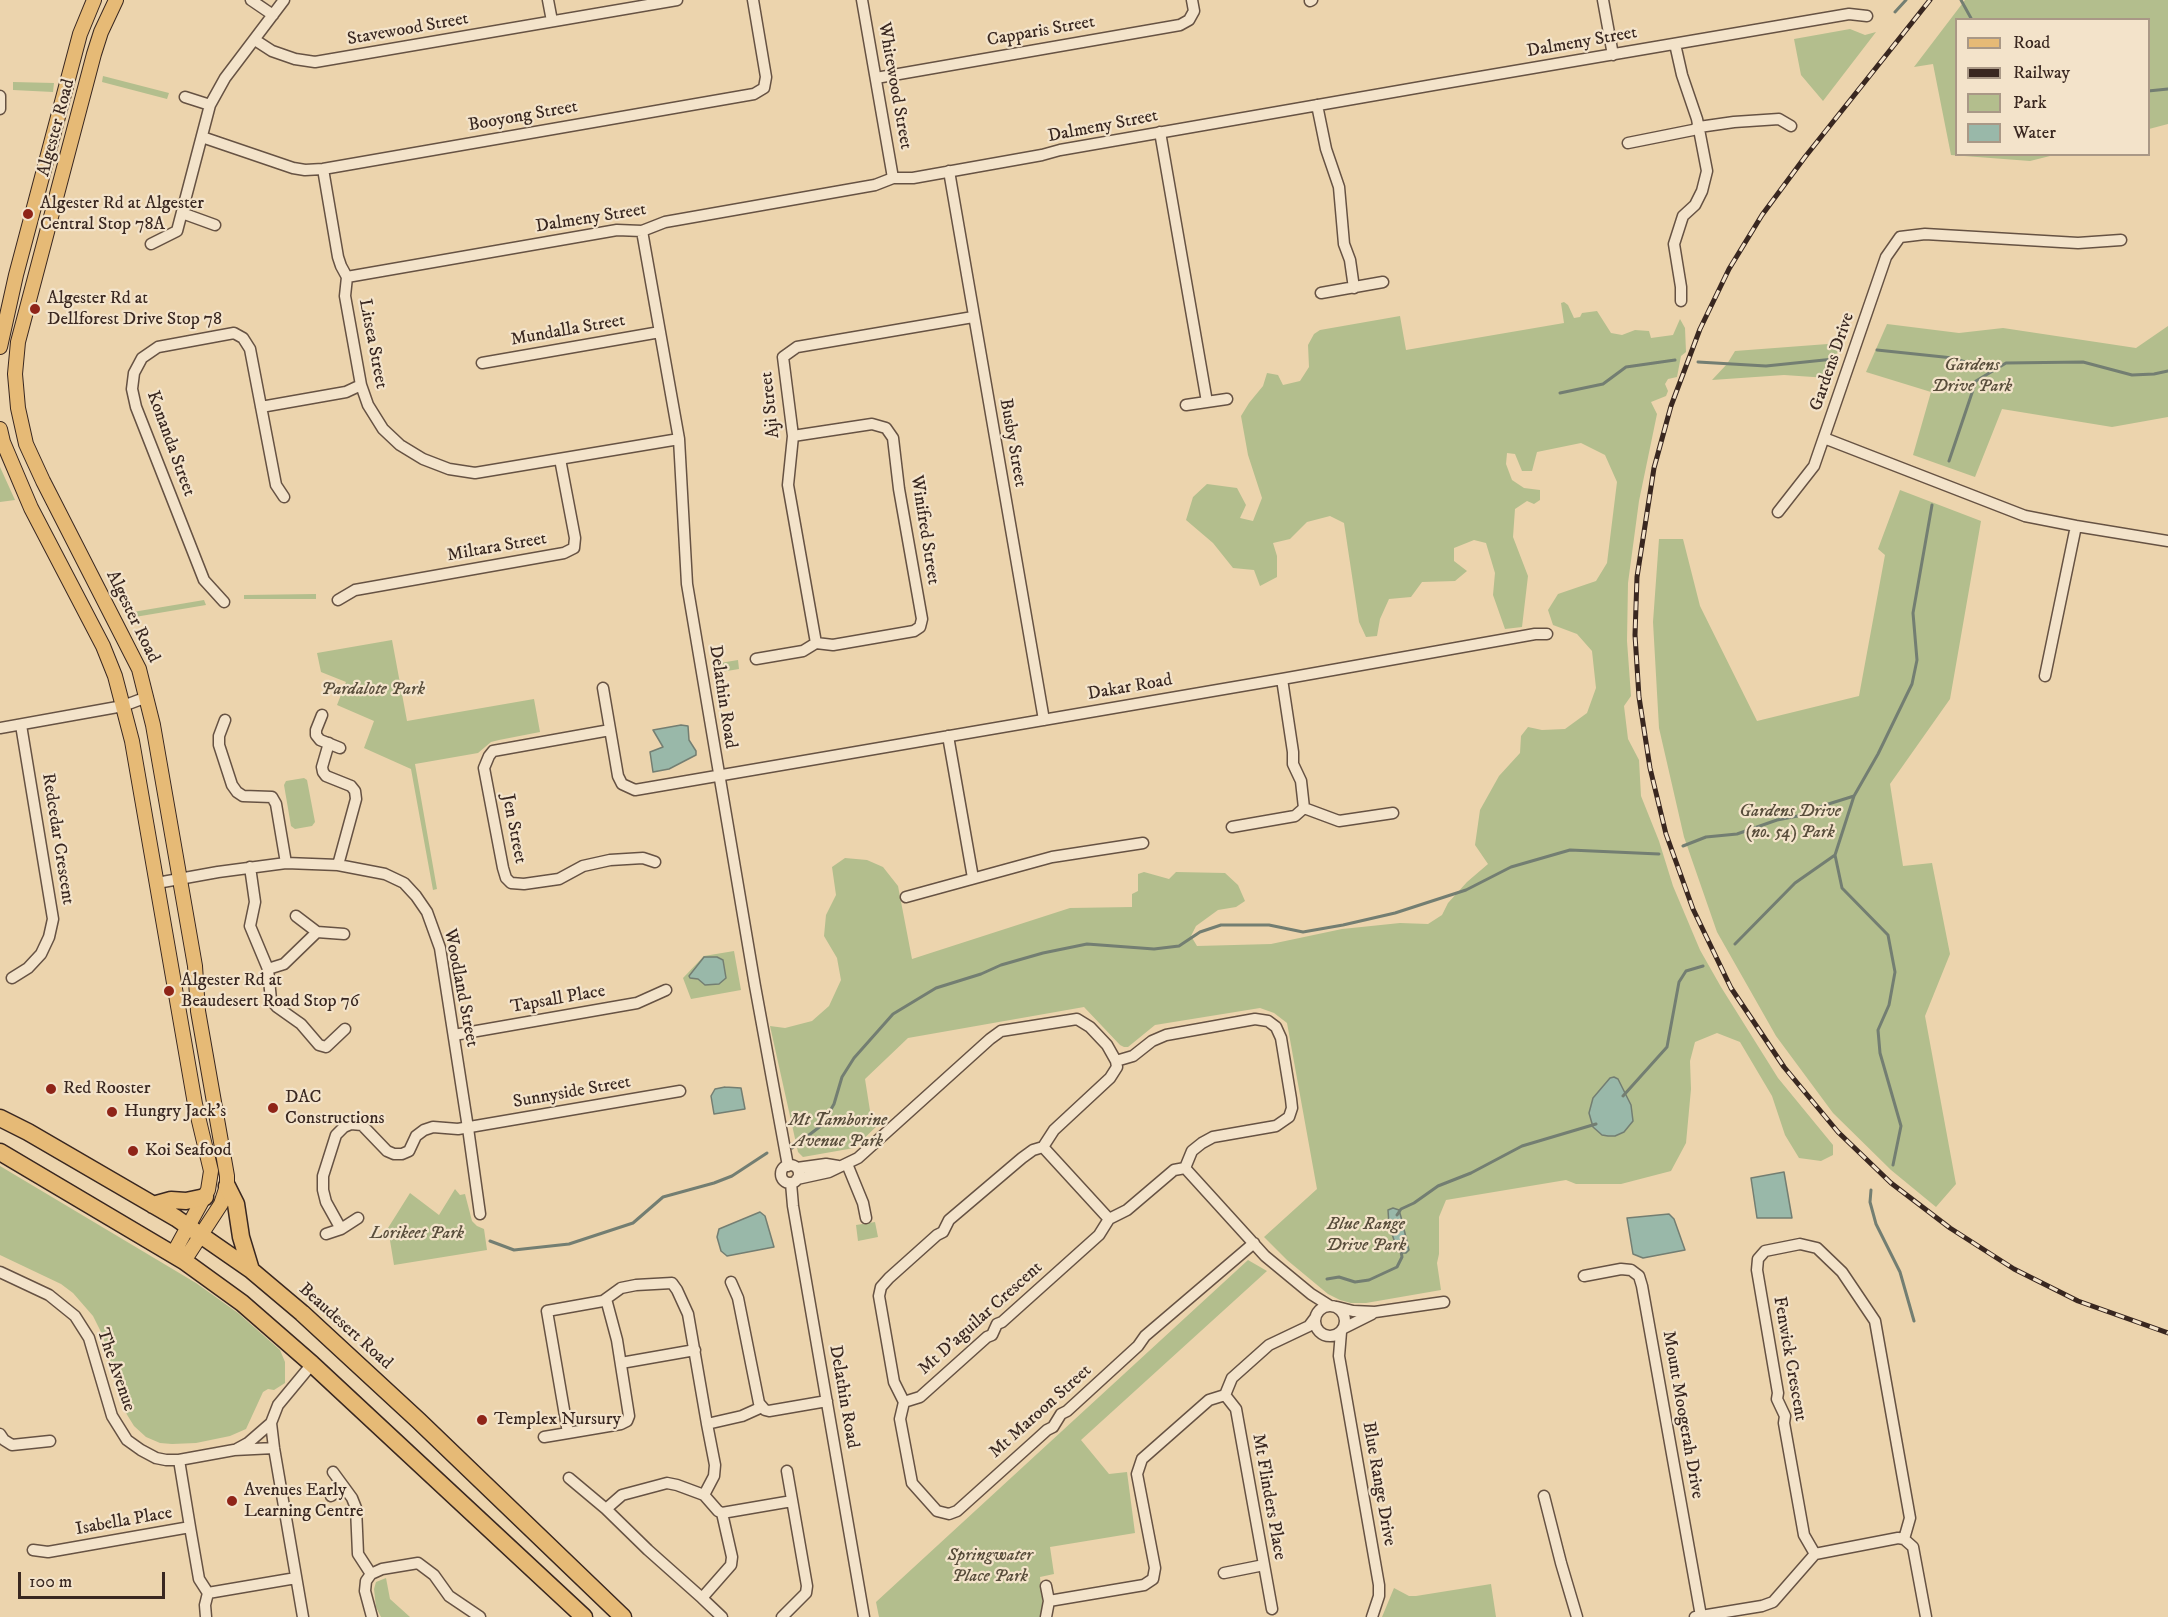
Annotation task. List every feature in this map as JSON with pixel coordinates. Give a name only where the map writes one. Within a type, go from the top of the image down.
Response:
[{"type":"highway","name":"Beaudesert Road","points":[[0,1118],[153,1205],[251,1270],[302,1313],[420,1421],[623,1617]]},
{"type":"highway","points":[[0,1152],[179,1258],[242,1304],[312,1364],[584,1617]]},
{"type":"highway","points":[[227,1186],[236,1204],[241,1237],[251,1270]]},
{"type":"highway","points":[[153,1205],[171,1200],[192,1200],[204,1197]]},
{"type":"main road","name":"Algester Road","points":[[0,347],[16,275],[80,34],[94,0]]},
{"type":"main road","name":"Algester Road","points":[[116,0],[101,32],[94,54],[18,342],[15,374],[18,408],[26,444],[139,669],[147,697],[195,966],[198,1011],[227,1186]]},
{"type":"main road","points":[[0,429],[3,442],[30,508],[103,646],[132,741],[195,1104],[211,1171],[210,1182],[195,1231]]},
{"type":"main road","points":[[179,1258],[195,1231],[221,1204],[227,1186]]},
{"type":"street","points":[[250,0],[273,15]]},
{"type":"street","points":[[151,244],[177,231],[210,105],[225,78],[284,0]]},
{"type":"street","points":[[548,0],[552,21]]},
{"type":"street","name":"Stavewood Street","points":[[255,40],[272,51],[295,59],[315,62],[677,0]]},
{"type":"street","name":"Booyong Street","points":[[202,137],[293,168],[323,169],[754,94],[764,88],[766,77],[753,0]]},
{"type":"street","name":"Whitewood Street","points":[[862,0],[893,178]]},
{"type":"street","name":"Capparis Street","points":[[876,78],[1180,25],[1190,20],[1194,11],[1192,0]]},
{"type":"street","points":[[1603,0],[1612,55]]},
{"type":"street","name":"Dalmeny Street","points":[[347,277],[617,230],[642,231],[665,222],[874,185],[893,178],[913,178],[1317,105],[1849,14],[1867,16]]},
{"type":"street","points":[[1676,44],[1682,75],[1699,127],[1707,171],[1702,191],[1695,205],[1683,216],[1674,244],[1681,301]]},
{"type":"street","points":[[0,96],[0,109]]},
{"type":"street","points":[[184,97],[210,105]]},
{"type":"street","points":[[1317,105],[1326,149],[1339,187],[1344,244],[1350,260],[1354,288]]},
{"type":"street","points":[[1628,143],[1699,127],[1734,122],[1779,119],[1791,126]]},
{"type":"street","points":[[1160,132],[1207,402]]},
{"type":"street","name":"Litsea Street","points":[[323,169],[339,257],[347,277],[345,296],[361,385],[368,405],[383,429],[400,445],[423,459],[449,469],[475,473],[679,439]]},
{"type":"street","name":"Busby Street","points":[[949,171],[1044,720]]},
{"type":"street","points":[[182,213],[215,225]]},
{"type":"street","name":"Delathin Road","points":[[642,231],[679,439],[687,584],[718,776],[794,1174],[793,1206],[864,1617]]},
{"type":"street","name":"Gardens Drive","points":[[2121,240],[2078,243],[1925,234],[1900,237],[1886,257],[1824,438],[2025,516],[2168,541]]},
{"type":"street","points":[[1321,293],[1383,282]]},
{"type":"street","name":"Aji Street","points":[[816,643],[788,485],[793,436],[783,357],[797,347],[973,317]]},
{"type":"street","name":"Mundalla Street","points":[[482,363],[660,332]]},
{"type":"street","name":"Konanda Street","points":[[224,602],[204,579],[199,569],[136,407],[132,389],[134,374],[142,358],[158,347],[234,333],[243,338],[250,349],[261,407]]},
{"type":"street","points":[[284,497],[276,485],[261,407],[346,392],[361,385]]},
{"type":"street","points":[[1186,405],[1227,399]]},
{"type":"street","name":"Winifred Street","points":[[793,436],[872,424],[886,428],[893,438],[899,489],[922,619],[920,627],[914,631],[832,645],[816,643]]},
{"type":"street","points":[[1778,512],[1814,466],[1824,438]]},
{"type":"street","name":"Miltara Street","points":[[338,600],[355,590],[564,553],[574,548],[575,538],[560,459]]},
{"type":"street","points":[[2045,676],[2076,526]]},
{"type":"street","name":"Dakar Road","points":[[610,730],[618,776],[622,784],[635,790],[1535,634],[1547,634]]},
{"type":"street","points":[[756,659],[803,651],[816,643]]},
{"type":"street","points":[[1282,679],[1293,764],[1301,781],[1304,808]]},
{"type":"street","points":[[603,688],[610,730]]},
{"type":"street","points":[[0,728],[123,706],[147,697]]},
{"type":"street","points":[[322,715],[316,735],[340,748]]},
{"type":"street","points":[[225,720],[219,736],[219,745],[232,785],[243,796],[272,797],[276,804],[286,863]]},
{"type":"street","name":"Redcedar Crescent","points":[[12,978],[28,968],[41,954],[49,937],[53,919],[21,725]]},
{"type":"street","name":"Jen Street","points":[[610,730],[494,751],[489,756],[484,768],[506,878],[511,883],[524,885],[559,879],[583,866],[610,860],[643,858],[655,862]]},
{"type":"street","points":[[948,736],[973,878]]},
{"type":"street","points":[[329,743],[322,767],[323,772],[351,786],[355,791],[356,799],[338,865]]},
{"type":"street","points":[[1304,808],[1339,821],[1393,813]]},
{"type":"street","points":[[1232,827],[1295,816],[1304,808]]},
{"type":"street","points":[[906,897],[1052,857],[1143,843]]},
{"type":"street","name":"Woodland Street","points":[[156,883],[286,863],[338,865],[385,874],[404,883],[427,912],[440,948],[480,1214]]},
{"type":"street","points":[[250,867],[255,902],[250,926],[268,969],[271,1000],[301,1024],[319,1045],[326,1047],[345,1029]]},
{"type":"street","points":[[296,916],[317,932],[344,934]]},
{"type":"street","points":[[268,969],[284,964],[317,932]]},
{"type":"street","name":"Tapsall Place","points":[[454,1035],[637,1003],[666,990]]},
{"type":"street","points":[[794,1174],[817,1176],[843,1165],[867,1150],[1001,1031],[1077,1019],[1090,1026],[1107,1045],[1117,1067],[1110,1078],[1054,1130],[1043,1147],[1109,1219],[1127,1210],[1174,1170],[1189,1172],[1274,1263],[1311,1294],[1333,1306],[1345,1316],[1339,1356]]},
{"type":"street","points":[[1116,1061],[1133,1056],[1152,1041],[1166,1035],[1255,1019],[1268,1021],[1276,1028],[1281,1038],[1291,1099],[1292,1108],[1288,1117],[1276,1126],[1213,1137],[1202,1143],[1192,1151],[1189,1172]]},
{"type":"street","name":"Sunnyside Street","points":[[341,1229],[331,1215],[326,1202],[323,1176],[336,1135],[344,1126],[362,1125],[387,1151],[394,1154],[409,1150],[416,1136],[433,1127],[468,1128],[680,1091]]},
{"type":"street","name":"Mt D'aguilar Crescent","points":[[1043,1147],[1033,1150],[1022,1158],[949,1220],[943,1232],[905,1263],[881,1287],[879,1296],[894,1382],[904,1402],[920,1397],[992,1335],[997,1324],[1099,1235],[1109,1219]]},
{"type":"street","points":[[843,1165],[863,1203],[866,1218]]},
{"type":"street","points":[[326,1234],[341,1229],[358,1218]]},
{"type":"street","name":"Mt Maroon Street","points":[[904,1402],[900,1419],[912,1483],[937,1511],[949,1514],[957,1511],[1053,1427],[1061,1414],[1130,1353],[1145,1336],[1254,1243]]},
{"type":"street","name":"Fenwick Crescent","points":[[1815,1554],[1804,1535],[1784,1423],[1785,1416],[1777,1399],[1778,1393],[1757,1270],[1758,1259],[1765,1251],[1790,1245],[1806,1244],[1817,1248],[1845,1276],[1875,1320],[1910,1518],[1904,1539]]},
{"type":"street","name":"Mount Moogerah Drive","points":[[1584,1276],[1621,1269],[1630,1270],[1639,1276],[1698,1617]]},
{"type":"street","name":"The Avenue","points":[[0,1272],[49,1295],[75,1316],[92,1346],[112,1416],[127,1440],[156,1458],[179,1460],[234,1450],[274,1448]]},
{"type":"street","points":[[731,1282],[738,1298],[757,1398],[762,1407],[769,1411],[827,1401]]},
{"type":"street","points":[[568,1433],[547,1311],[606,1299],[621,1288],[672,1283],[688,1314],[715,1465],[714,1476],[704,1495]]},
{"type":"street","points":[[1311,1294],[1317,1304],[1315,1325],[1339,1356]]},
{"type":"street","points":[[544,1437],[621,1424],[627,1421],[629,1416],[621,1363],[606,1299]]},
{"type":"street","points":[[1049,1601],[1144,1585],[1153,1579],[1155,1568],[1137,1474],[1138,1467],[1142,1459],[1209,1400],[1225,1395],[1232,1378],[1269,1345],[1309,1326],[1316,1315],[1333,1306],[1353,1311],[1375,1312],[1444,1302]]},
{"type":"street","points":[[1293,1334],[1332,1336],[1375,1312]]},
{"type":"street","points":[[621,1363],[695,1350]]},
{"type":"street","name":"Blue Range Drive","points":[[1339,1356],[1378,1585],[1379,1596],[1372,1617]]},
{"type":"street","points":[[303,1617],[274,1448],[272,1423],[282,1400],[312,1364]]},
{"type":"street","name":"Mt Flinders Place","points":[[1225,1395],[1236,1409],[1272,1609]]},
{"type":"street","points":[[707,1424],[742,1416],[762,1407]]},
{"type":"street","points":[[234,1450],[248,1443],[272,1423]]},
{"type":"street","points":[[0,1434],[12,1445],[50,1441]]},
{"type":"street","name":"Isabella Place","points":[[33,1550],[48,1552],[190,1527],[179,1460]]},
{"type":"street","points":[[333,1472],[352,1498],[356,1508],[358,1554],[371,1574]]},
{"type":"street","points":[[782,1617],[806,1593],[807,1586],[787,1472]]},
{"type":"street","points":[[569,1478],[606,1509],[722,1617]]},
{"type":"street","points":[[606,1509],[613,1500],[622,1496],[667,1483],[704,1495],[718,1511],[723,1513],[792,1501]]},
{"type":"street","points":[[331,1496],[344,1486]]},
{"type":"street","points":[[1544,1496],[1577,1617]]},
{"type":"street","points":[[702,1598],[731,1565],[732,1557],[723,1513]]},
{"type":"street","points":[[190,1527],[199,1579],[208,1593],[205,1605],[206,1617]]},
{"type":"street","points":[[1698,1617],[1773,1602],[1815,1554],[1898,1538],[1904,1539],[1912,1546],[1926,1617]]},
{"type":"street","points":[[372,1617],[365,1591],[366,1581],[371,1574],[382,1569],[418,1563],[434,1575],[449,1596],[480,1617]]},
{"type":"street","points":[[1224,1573],[1264,1565]]},
{"type":"street","points":[[208,1593],[296,1578]]},
{"type":"street","points":[[1046,1586],[1049,1601],[1046,1617]]},
{"type":"green space","points":[[1965,0],[2168,0],[2168,124],[2150,129],[2150,18],[1955,18],[1955,155],[1951,155],[1933,64],[1914,67]]},
{"type":"green space","points":[[1850,29],[1865,35],[1876,32],[1823,101],[1801,75],[1794,39]]},
{"type":"green space","points":[[103,76],[169,93],[167,99],[102,82]]},
{"type":"green space","points":[[13,82],[54,83],[53,92],[13,90]]},
{"type":"green space","points":[[1964,156],[2050,156],[2030,161]]},
{"type":"green space","points":[[1561,303],[1568,305],[1574,318],[1580,317],[1582,313],[1597,311],[1611,333],[1622,335],[1635,330],[1649,331],[1651,338],[1673,335],[1680,319],[1685,328],[1686,352],[1681,356],[1677,377],[1668,379],[1665,384],[1668,391],[1666,396],[1651,402],[1657,414],[1639,501],[1628,583],[1627,641],[1631,696],[1624,706],[1628,739],[1639,760],[1641,796],[1659,841],[1673,886],[1700,950],[1778,1078],[1833,1145],[1833,1155],[1821,1161],[1799,1158],[1785,1135],[1772,1096],[1740,1042],[1717,1033],[1695,1042],[1690,1061],[1691,1089],[1686,1143],[1671,1171],[1621,1184],[1576,1184],[1566,1180],[1446,1200],[1439,1217],[1437,1263],[1441,1290],[1366,1303],[1351,1303],[1328,1294],[1287,1260],[1264,1237],[1317,1189],[1287,1023],[1274,1013],[1260,1008],[1155,1025],[1128,1047],[1124,1047],[1084,1007],[908,1038],[865,1079],[871,1117],[878,1125],[854,1148],[803,1157],[798,1152],[770,1026],[785,1028],[812,1021],[829,1006],[841,980],[837,958],[824,936],[826,915],[836,895],[832,867],[845,858],[867,860],[883,867],[898,886],[912,959],[1070,908],[1132,907],[1132,894],[1138,891],[1138,874],[1144,872],[1169,879],[1176,872],[1225,873],[1238,885],[1245,901],[1236,907],[1218,910],[1196,926],[1191,936],[1197,946],[1271,944],[1342,929],[1400,923],[1428,924],[1442,915],[1448,903],[1488,864],[1475,845],[1480,810],[1499,776],[1520,753],[1521,736],[1528,727],[1542,730],[1565,729],[1587,713],[1596,688],[1592,651],[1577,634],[1553,625],[1548,610],[1558,594],[1596,581],[1607,563],[1617,482],[1605,455],[1581,443],[1537,452],[1532,471],[1522,471],[1515,454],[1507,453],[1506,464],[1512,480],[1524,488],[1540,490],[1540,500],[1534,504],[1527,501],[1515,509],[1513,537],[1528,576],[1522,627],[1505,629],[1493,595],[1495,573],[1486,543],[1474,540],[1454,548],[1454,561],[1467,571],[1455,581],[1422,582],[1411,597],[1389,599],[1380,619],[1377,636],[1366,637],[1359,622],[1344,523],[1330,516],[1307,522],[1290,539],[1273,543],[1277,556],[1277,577],[1260,586],[1254,570],[1233,568],[1213,543],[1186,520],[1193,497],[1207,484],[1237,488],[1246,505],[1240,518],[1253,521],[1262,498],[1248,455],[1241,416],[1263,386],[1267,373],[1278,375],[1283,385],[1300,381],[1309,367],[1308,345],[1314,334],[1320,330],[1400,316],[1406,350],[1564,323]]},
{"type":"green space","name":"Gardens Drive Park","points":[[1887,324],[1959,333],[2003,328],[2136,348],[2168,326],[2168,417],[2112,427],[2002,409],[1975,477],[1913,455],[1931,392],[1866,372]]},
{"type":"green space","points":[[1841,343],[1828,378],[1784,375],[1712,380],[1727,364],[1735,351]]},
{"type":"green space","points":[[0,467],[15,500],[0,502]]},
{"type":"green space","name":"Gardens Drive (no. 54) Park","points":[[1900,490],[1981,521],[1950,699],[1890,784],[1903,866],[1932,863],[1950,954],[1925,1016],[1956,1184],[1936,1207],[1891,1170],[1833,1113],[1776,1036],[1717,932],[1684,837],[1659,728],[1653,622],[1659,539],[1683,539],[1700,606],[1757,721],[1859,696],[1885,555],[1878,549]]},
{"type":"green space","points":[[316,594],[316,599],[244,599],[244,595]]},
{"type":"green space","points":[[204,600],[206,605],[129,618],[127,613]]},
{"type":"green space","name":"Pardalote Park","points":[[392,640],[407,721],[534,699],[540,732],[491,742],[478,753],[415,764],[437,889],[433,890],[411,769],[364,748],[374,721],[337,705],[346,682],[321,672],[317,653]]},
{"type":"green space","points":[[738,660],[739,669],[715,673],[714,664]]},
{"type":"green space","points":[[304,778],[307,780],[315,822],[312,826],[295,829],[291,826],[284,785],[286,781]]},
{"type":"green space","points":[[734,951],[741,990],[691,999],[683,978],[704,956]]},
{"type":"green space","points":[[0,1166],[196,1283],[238,1313],[280,1350],[285,1362],[285,1383],[274,1390],[268,1389],[263,1392],[246,1429],[230,1436],[196,1443],[172,1444],[160,1443],[146,1437],[134,1426],[126,1413],[102,1334],[93,1316],[73,1293],[61,1284],[0,1255]]},
{"type":"green space","name":"Lorikeet Park","points":[[455,1189],[460,1195],[465,1194],[472,1221],[484,1229],[487,1250],[394,1265],[388,1228],[410,1193],[439,1215]]},
{"type":"green space","points":[[875,1222],[878,1237],[858,1241],[856,1225]]},
{"type":"green space","name":"Springwater Place Park","points":[[1248,1260],[1267,1271],[1081,1440],[1109,1474],[1127,1472],[1135,1533],[1050,1547],[1054,1574],[1040,1577],[1043,1606],[1040,1617],[879,1617],[876,1602]]},
{"type":"green space","points":[[386,1578],[390,1599],[410,1617],[381,1617],[376,1607],[374,1589],[376,1582]]},
{"type":"green space","points":[[1491,1584],[1496,1617],[1382,1617],[1394,1588],[1409,1596],[1416,1596]]},
{"type":"water","points":[[688,726],[689,740],[696,755],[669,769],[653,772],[650,752],[663,747],[653,730]]},
{"type":"water","points":[[704,957],[717,957],[723,960],[726,978],[719,984],[705,985],[698,979],[690,978],[689,976]]},
{"type":"water","points":[[1610,1078],[1618,1079],[1631,1105],[1633,1121],[1624,1132],[1608,1136],[1602,1135],[1593,1127],[1589,1113],[1593,1098]]},
{"type":"water","points":[[741,1088],[745,1109],[714,1114],[711,1096],[715,1089]]},
{"type":"water","points":[[1784,1172],[1792,1218],[1757,1218],[1751,1178]]},
{"type":"water","points":[[1393,1208],[1399,1210],[1409,1250],[1406,1253],[1401,1253],[1397,1249],[1389,1225],[1388,1210]]},
{"type":"water","points":[[760,1212],[765,1216],[774,1247],[727,1256],[721,1251],[717,1237],[719,1229]]},
{"type":"water","points":[[1669,1214],[1674,1219],[1685,1250],[1643,1258],[1633,1254],[1627,1218]]},
{"type":"waterway","points":[[1895,12],[1906,0]]},
{"type":"waterway","points":[[1961,0],[1971,18]]},
{"type":"waterway","points":[[2150,91],[2168,89]]},
{"type":"waterway","points":[[1877,350],[1953,358],[1989,370]]},
{"type":"waterway","points":[[1698,362],[1766,366],[1834,359]]},
{"type":"waterway","points":[[1560,393],[1603,384],[1626,367],[1675,360]]},
{"type":"waterway","points":[[1949,461],[1976,381],[2006,363],[2083,362],[2132,375],[2168,371]]},
{"type":"waterway","points":[[1735,944],[1795,883],[1835,855],[1854,796],[1878,754],[1912,684],[1917,660],[1913,613],[1932,505]]},
{"type":"waterway","points":[[1683,846],[1706,837],[1737,834],[1777,820],[1803,815],[1822,806],[1854,796]]},
{"type":"waterway","points":[[792,1148],[822,1125],[834,1104],[842,1077],[854,1058],[893,1014],[936,988],[981,974],[1001,965],[1087,944],[1154,949],[1179,946],[1200,932],[1221,925],[1269,925],[1303,932],[1343,925],[1395,913],[1466,890],[1511,867],[1570,850],[1659,854]]},
{"type":"waterway","points":[[1835,855],[1842,888],[1888,935],[1895,972],[1889,1005],[1878,1030],[1880,1053],[1901,1126],[1893,1165]]},
{"type":"waterway","points":[[1623,1096],[1667,1047],[1679,982],[1686,971],[1703,966]]},
{"type":"waterway","points":[[1397,1215],[1401,1209],[1438,1186],[1471,1173],[1522,1146],[1596,1124]]},
{"type":"waterway","points":[[490,1241],[514,1250],[569,1244],[633,1223],[663,1197],[732,1176],[767,1153]]},
{"type":"waterway","points":[[1871,1190],[1870,1202],[1876,1224],[1900,1272],[1914,1321]]},
{"type":"waterway","points":[[1327,1279],[1339,1277],[1355,1282],[1369,1280],[1397,1267],[1402,1257],[1401,1251]]},
{"type":"railway","points":[[1930,0],[1805,157],[1762,215],[1729,269],[1700,329],[1671,406],[1654,468],[1637,577],[1635,635],[1639,697],[1650,768],[1666,834],[1693,909],[1731,988],[1784,1067],[1838,1132],[1891,1183],[1950,1228],[2014,1269],[2078,1301],[2168,1333]]},
{"type":"place","name":"Algester Rd at Algester Central Stop 78A","points":[[28,214]]},
{"type":"place","name":"Algester Rd at Dellforest Drive Stop 78","points":[[35,309]]},
{"type":"place","name":"Algester Rd at Beaudesert Road Stop 76","points":[[169,991]]},
{"type":"place","name":"Red Rooster","points":[[51,1089]]},
{"type":"place","name":"DAC Constructions","points":[[273,1108]]},
{"type":"place","name":"Hungry Jack's","points":[[112,1112]]},
{"type":"place","name":"Koi Seafood","points":[[133,1151]]},
{"type":"place","name":"Templex Nursury","points":[[482,1420]]},
{"type":"place","name":"Avenues Early Learning Centre","points":[[232,1501]]},
{"type":"park label","name":"Mt Tamborine Avenue Park","points":[[838,1131]]},
{"type":"park label","name":"Blue Range Drive Park","points":[[1366,1235]]}]
